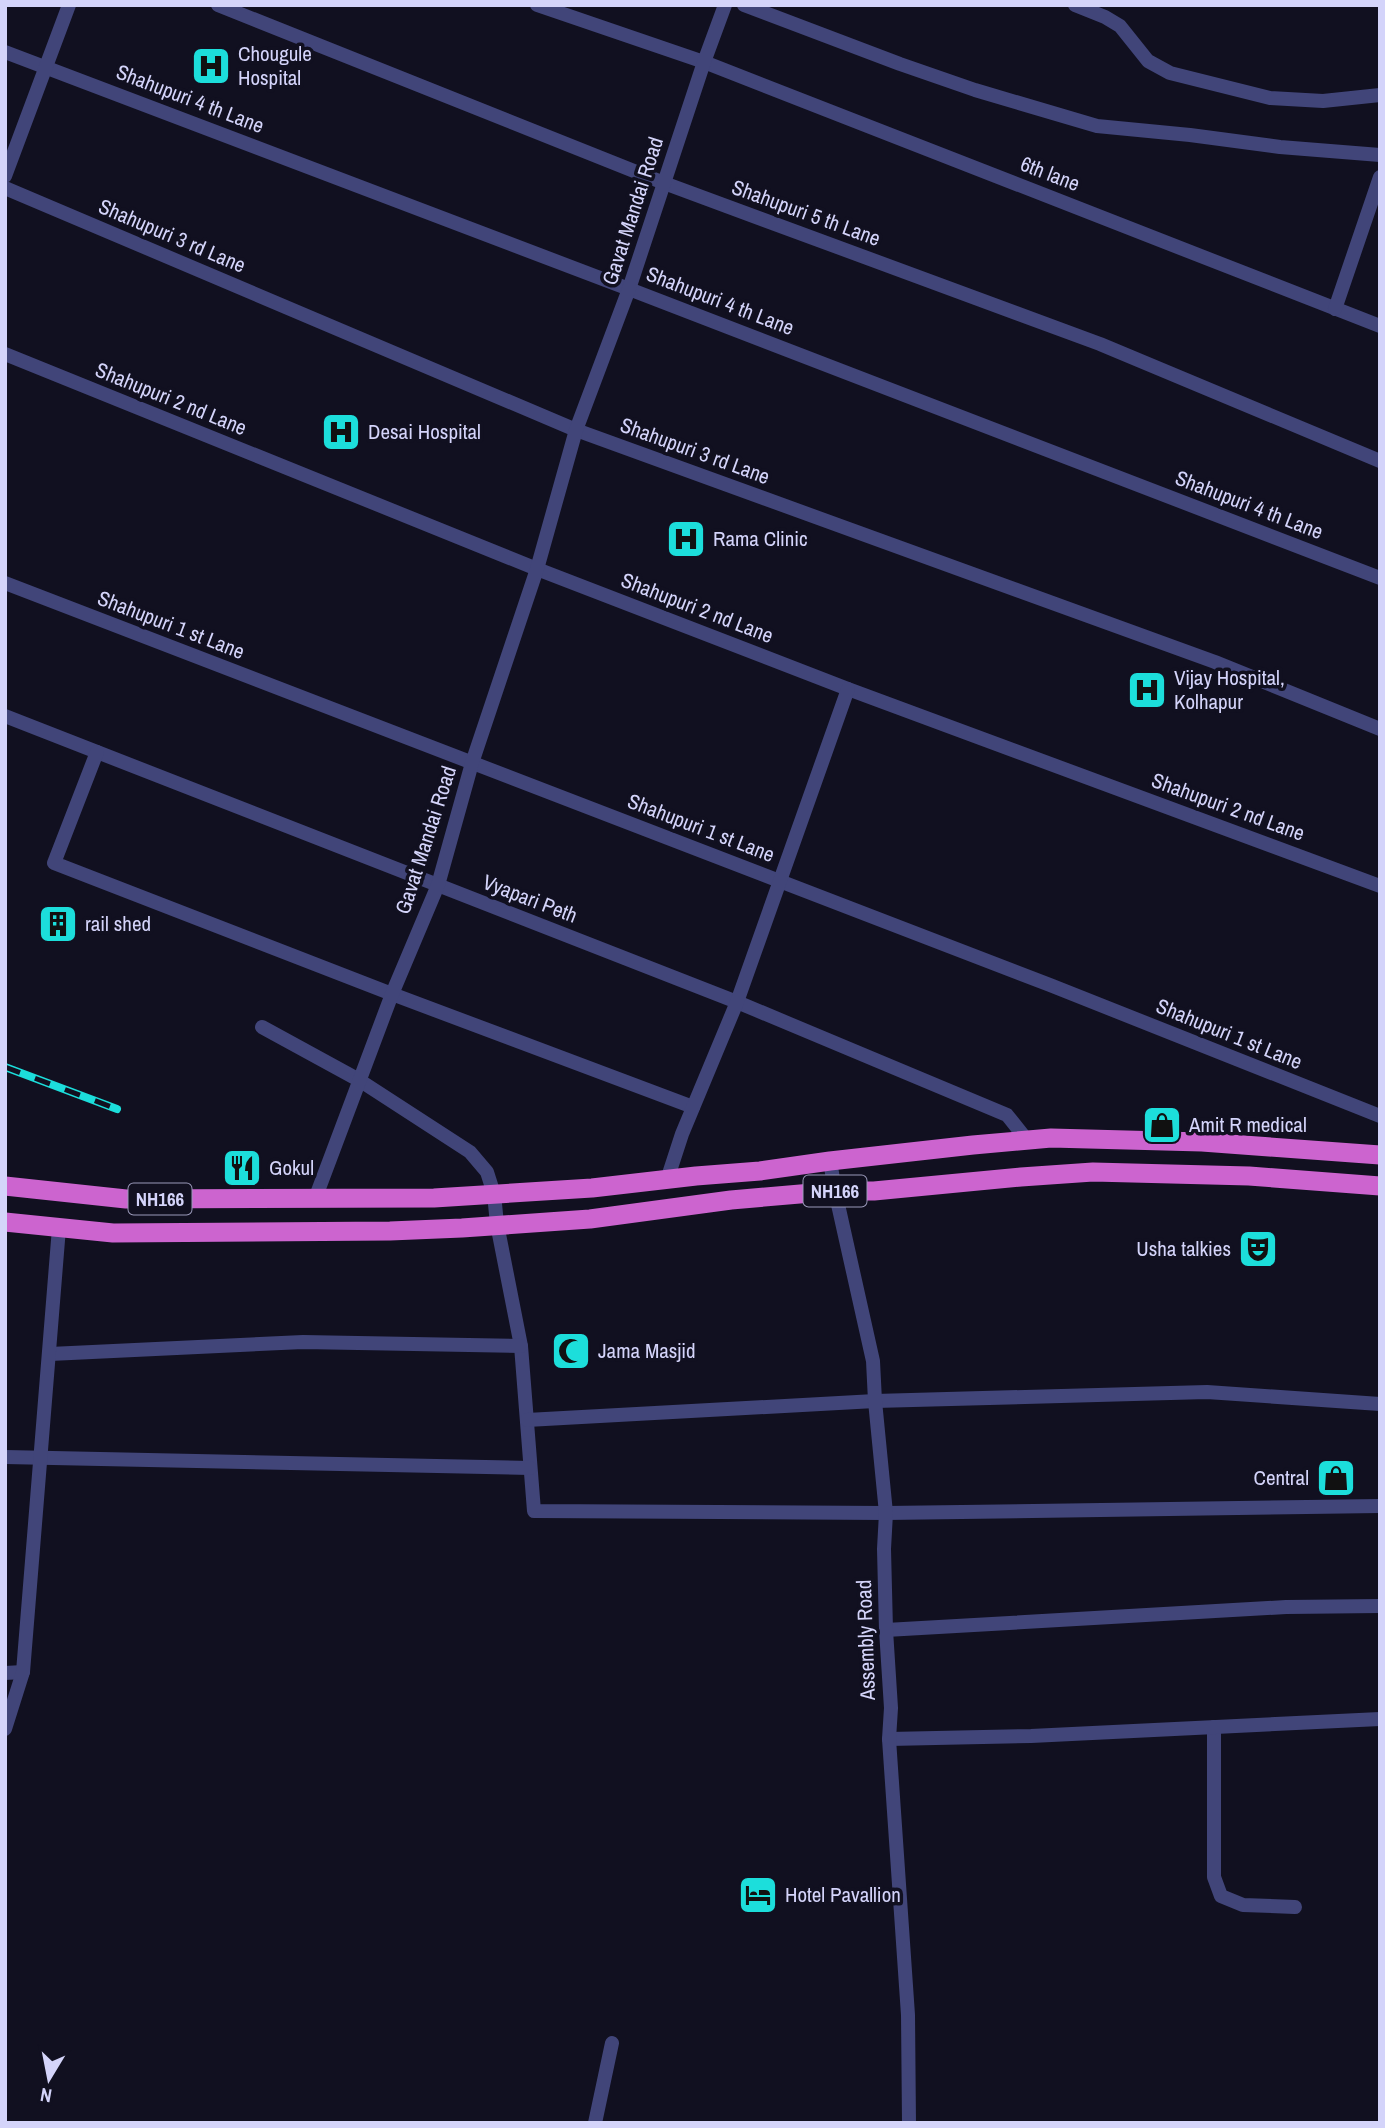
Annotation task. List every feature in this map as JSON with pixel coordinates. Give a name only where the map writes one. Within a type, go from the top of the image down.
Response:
[{"type":"highway","name":"NH166","points":[[5,1186],[126,1199],[434,1198],[535,1192],[760,1171],[1027,1140],[1102,1138],[1202,1142],[1380,1155]]},
{"type":"highway","name":"NH166","points":[[5,1222],[113,1233],[462,1228],[590,1219],[731,1200],[1093,1172],[1249,1176],[1380,1186]]},
{"type":"street","points":[[5,176],[69,5]]},
{"type":"street","name":"Shahupuri 5 th Lane","points":[[218,5],[664,183],[1100,344],[1380,460]]},
{"type":"street","name":"6th lane","points":[[537,5],[704,62],[1380,326]]},
{"type":"street","name":"Gavat Mandai Road","points":[[315,1199],[392,995],[438,885],[472,764],[537,569],[576,429],[629,289],[725,5]]},
{"type":"street","points":[[744,5],[925,73],[1097,126],[1280,147],[1380,155]]},
{"type":"street","points":[[1075,5],[1120,26],[1148,61],[1170,73],[1270,98],[1323,101],[1380,95]]},
{"type":"street","name":"Shahupuri 4 th Lane","points":[[5,52],[1380,578]]},
{"type":"street","points":[[1335,309],[1376,202],[1380,177]]},
{"type":"street","name":"Shahupuri 3 rd Lane","points":[[5,188],[576,429],[1202,658],[1380,729]]},
{"type":"street","name":"Shahupuri 2 nd Lane","points":[[5,354],[537,569],[848,689],[1380,886]]},
{"type":"street","name":"Shahupuri 1 st Lane","points":[[5,583],[1037,980],[1380,1116]]},
{"type":"street","points":[[667,1180],[682,1134],[737,1002],[848,689]]},
{"type":"street","name":"Vyapari Peth","points":[[5,716],[737,1002],[1007,1115],[1027,1140]]},
{"type":"street","points":[[97,751],[54,863],[392,995],[693,1107]]},
{"type":"street","points":[[262,1027],[359,1080],[470,1152],[487,1172],[494,1194],[497,1224],[521,1346],[534,1510],[886,1513],[1380,1506]]},
{"type":"street","name":"Assembly Road","points":[[830,1161],[873,1361],[874,1401],[886,1513],[884,1549],[891,1708],[889,1739],[908,2015],[909,2123]]},
{"type":"street","points":[[5,1729],[23,1672],[59,1228]]},
{"type":"street","points":[[50,1354],[303,1342],[521,1346]]},
{"type":"street","points":[[527,1420],[874,1401],[1207,1392],[1380,1404]]},
{"type":"street","points":[[5,1457],[530,1468]]},
{"type":"street","points":[[886,1630],[1286,1607],[1380,1606]]},
{"type":"street","points":[[5,1672],[23,1672]]},
{"type":"street","points":[[889,1739],[1031,1736],[1380,1719]]},
{"type":"street","points":[[1214,1727],[1214,1877],[1221,1896],[1243,1905],[1295,1907]]},
{"type":"street","points":[[595,2123],[612,2043]]},
{"type":"railway","points":[[5,1067],[117,1109]]},
{"type":"place","name":"Chougule Hospital","points":[[211,66]]},
{"type":"place","name":"Desai Hospital","points":[[341,432]]},
{"type":"place","name":"Rama Clinic","points":[[686,539]]},
{"type":"place","name":"Vijay Hospital, Kolhapur","points":[[1147,690]]},
{"type":"place","name":"rail shed","points":[[58,924]]},
{"type":"place","name":"Amit R medical","points":[[1162,1125]]},
{"type":"place","name":"Gokul","points":[[242,1168]]},
{"type":"place","name":"Usha talkies","points":[[1258,1249]]},
{"type":"place","name":"Jama Masjid","points":[[571,1351]]},
{"type":"place","name":"Central","points":[[1336,1478]]},
{"type":"place","name":"Hotel Pavallion","points":[[758,1895]]}]
